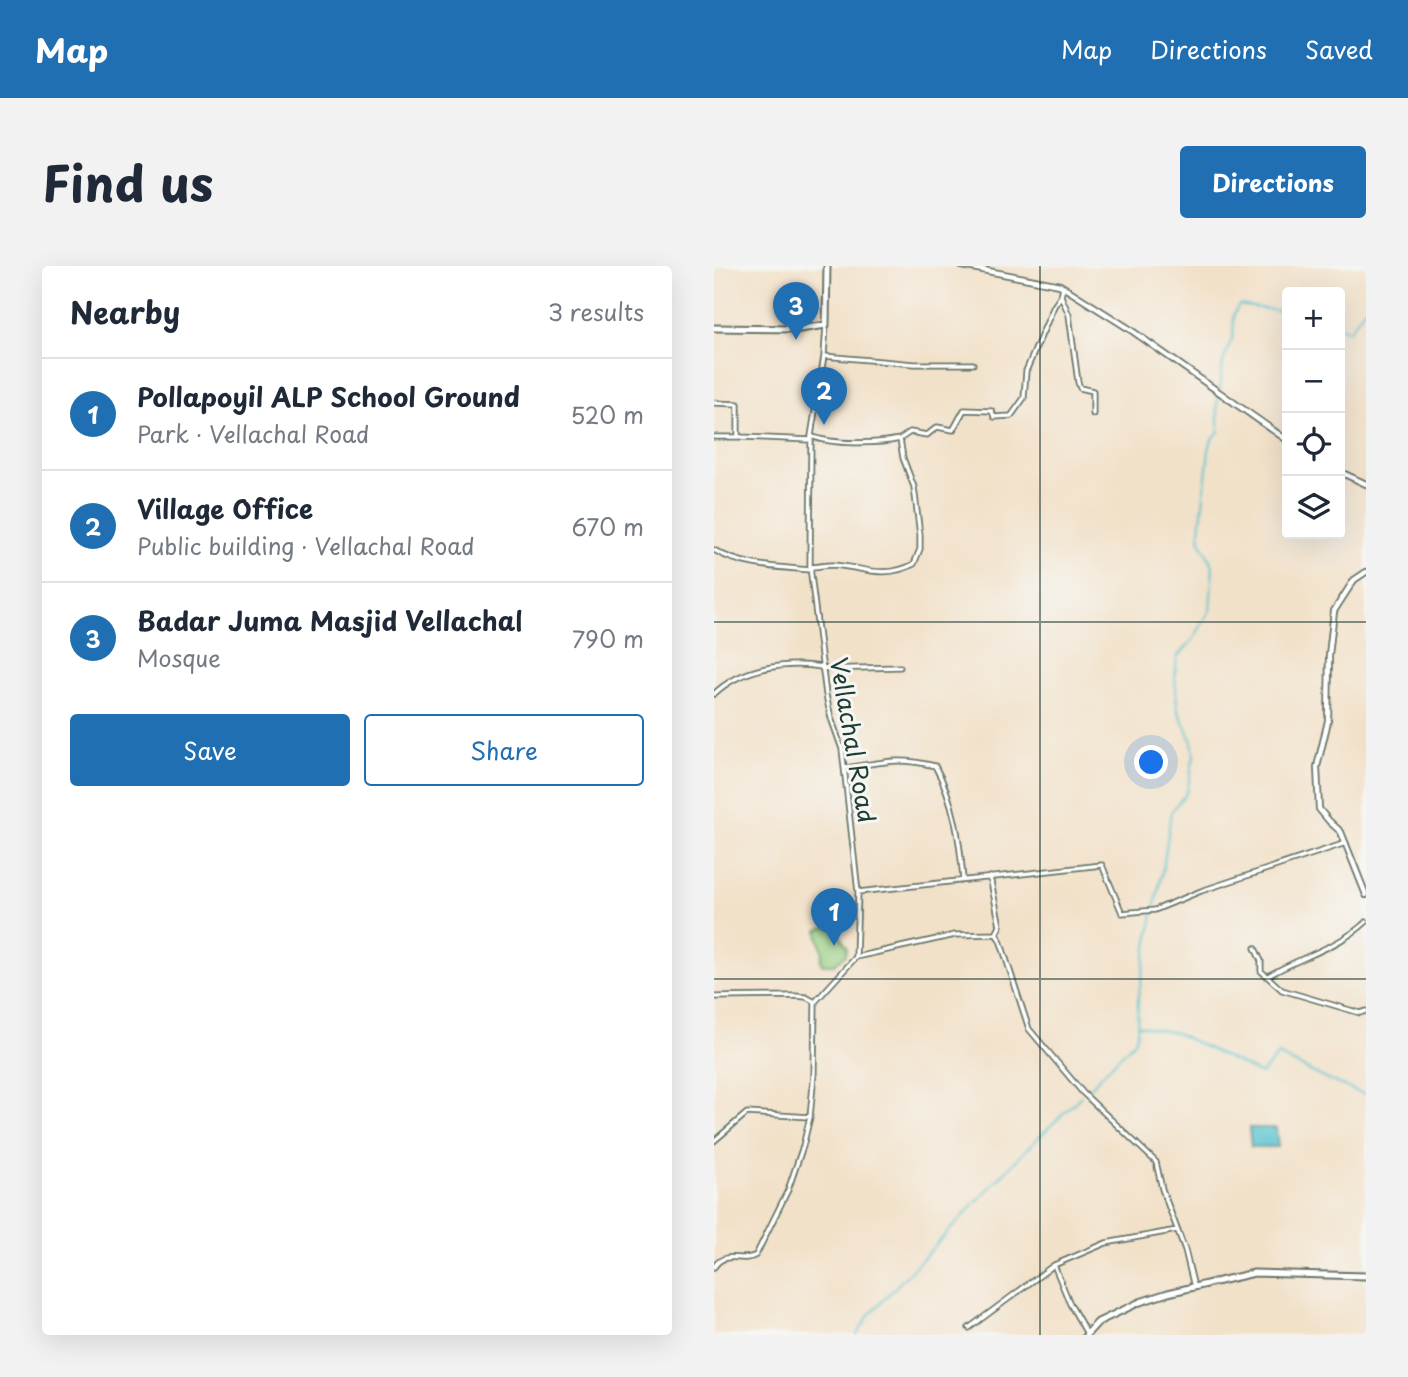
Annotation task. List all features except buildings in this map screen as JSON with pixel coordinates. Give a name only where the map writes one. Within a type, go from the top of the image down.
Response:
[{"type":"main road","points":[[714,328],[800,329],[826,325],[827,266]]},
{"type":"main road","points":[[1087,1335],[1098,1322],[1117,1311],[1168,1293],[1254,1273],[1366,1276]]},
{"type":"street","points":[[962,266],[1063,287],[1128,328],[1282,436]]},
{"type":"street","points":[[714,437],[811,438],[839,441],[900,439],[910,432],[927,435],[937,427],[953,430],[964,410],[992,411],[994,417],[1012,416],[1024,398],[1027,371],[1063,287]]},
{"type":"street","points":[[1061,296],[1069,315],[1078,383],[1080,388],[1093,391],[1093,414]]},
{"type":"street","name":"Vellachal Road","points":[[826,325],[811,438],[810,568],[822,668],[831,718],[842,749],[858,892],[856,957]]},
{"type":"street","points":[[824,356],[914,363],[973,364]]},
{"type":"street","points":[[714,403],[738,404],[738,435],[741,437]]},
{"type":"street","points":[[714,550],[752,563],[810,568],[833,565],[875,573],[903,570],[914,564],[920,549],[920,535],[914,487],[903,458],[900,439]]},
{"type":"street","points":[[1345,474],[1366,484]]},
{"type":"street","points":[[1366,572],[1354,580],[1334,611],[1329,655],[1328,722],[1317,767],[1320,809],[1341,832],[1347,843],[1366,895]]},
{"type":"street","points":[[714,694],[730,680],[748,671],[782,667],[900,667]]},
{"type":"street","points":[[844,768],[887,760],[910,760],[935,766],[951,804],[963,880]]},
{"type":"street","points":[[858,892],[1102,865],[1122,913],[1155,909],[1347,843]]},
{"type":"street","points":[[990,877],[1000,926],[996,934]]},
{"type":"street","points":[[1267,977],[1288,964],[1315,954],[1348,936],[1366,922]]},
{"type":"street","points":[[714,1266],[719,1259],[729,1256],[748,1259],[756,1255],[798,1167],[810,1117],[814,1074],[815,1002],[856,957],[955,935],[996,934]]},
{"type":"street","points":[[996,934],[1029,1029],[1083,1093],[1156,1162],[1162,1189],[1194,1287]]},
{"type":"street","points":[[1255,948],[1261,971],[1283,990],[1360,1013],[1366,1012]]},
{"type":"street","points":[[714,997],[795,996],[806,997],[815,1002]]},
{"type":"street","points":[[714,1141],[747,1113],[810,1117]]},
{"type":"street","points":[[969,1328],[1054,1265],[1106,1243],[1177,1230]]},
{"type":"street","points":[[1054,1265],[1070,1304],[1087,1335]]},
{"type":"green space","points":[[826,927],[836,929],[847,947],[846,955],[834,964],[822,965],[823,952],[818,930]]},
{"type":"water","points":[[1249,1128],[1276,1128],[1278,1147],[1251,1147]]},
{"type":"waterway","points":[[1220,390],[1223,362],[1233,336],[1234,314],[1239,305],[1282,311]]},
{"type":"waterway","points":[[1345,329],[1349,331],[1366,307]]},
{"type":"waterway","points":[[1155,905],[1171,812],[1187,792],[1194,755],[1192,742],[1177,708],[1175,675],[1177,657],[1193,640],[1210,610],[1213,566],[1199,539],[1209,450],[1212,439],[1219,432],[1219,396]]},
{"type":"waterway","points":[[1087,1090],[1134,1042],[1137,1034],[1138,998],[1153,914]]},
{"type":"waterway","points":[[1137,1025],[1176,1033],[1261,1074],[1278,1055],[1366,1095]]},
{"type":"waterway","points":[[857,1335],[869,1315],[1081,1096]]},
{"type":"place","name":"Badar Juma Masjid Vellachal","points":[[796,340]]},
{"type":"place","name":"Village Office","points":[[824,425]]},
{"type":"place","name":"Pollapoyil ALP School Ground","points":[[834,946]]}]
